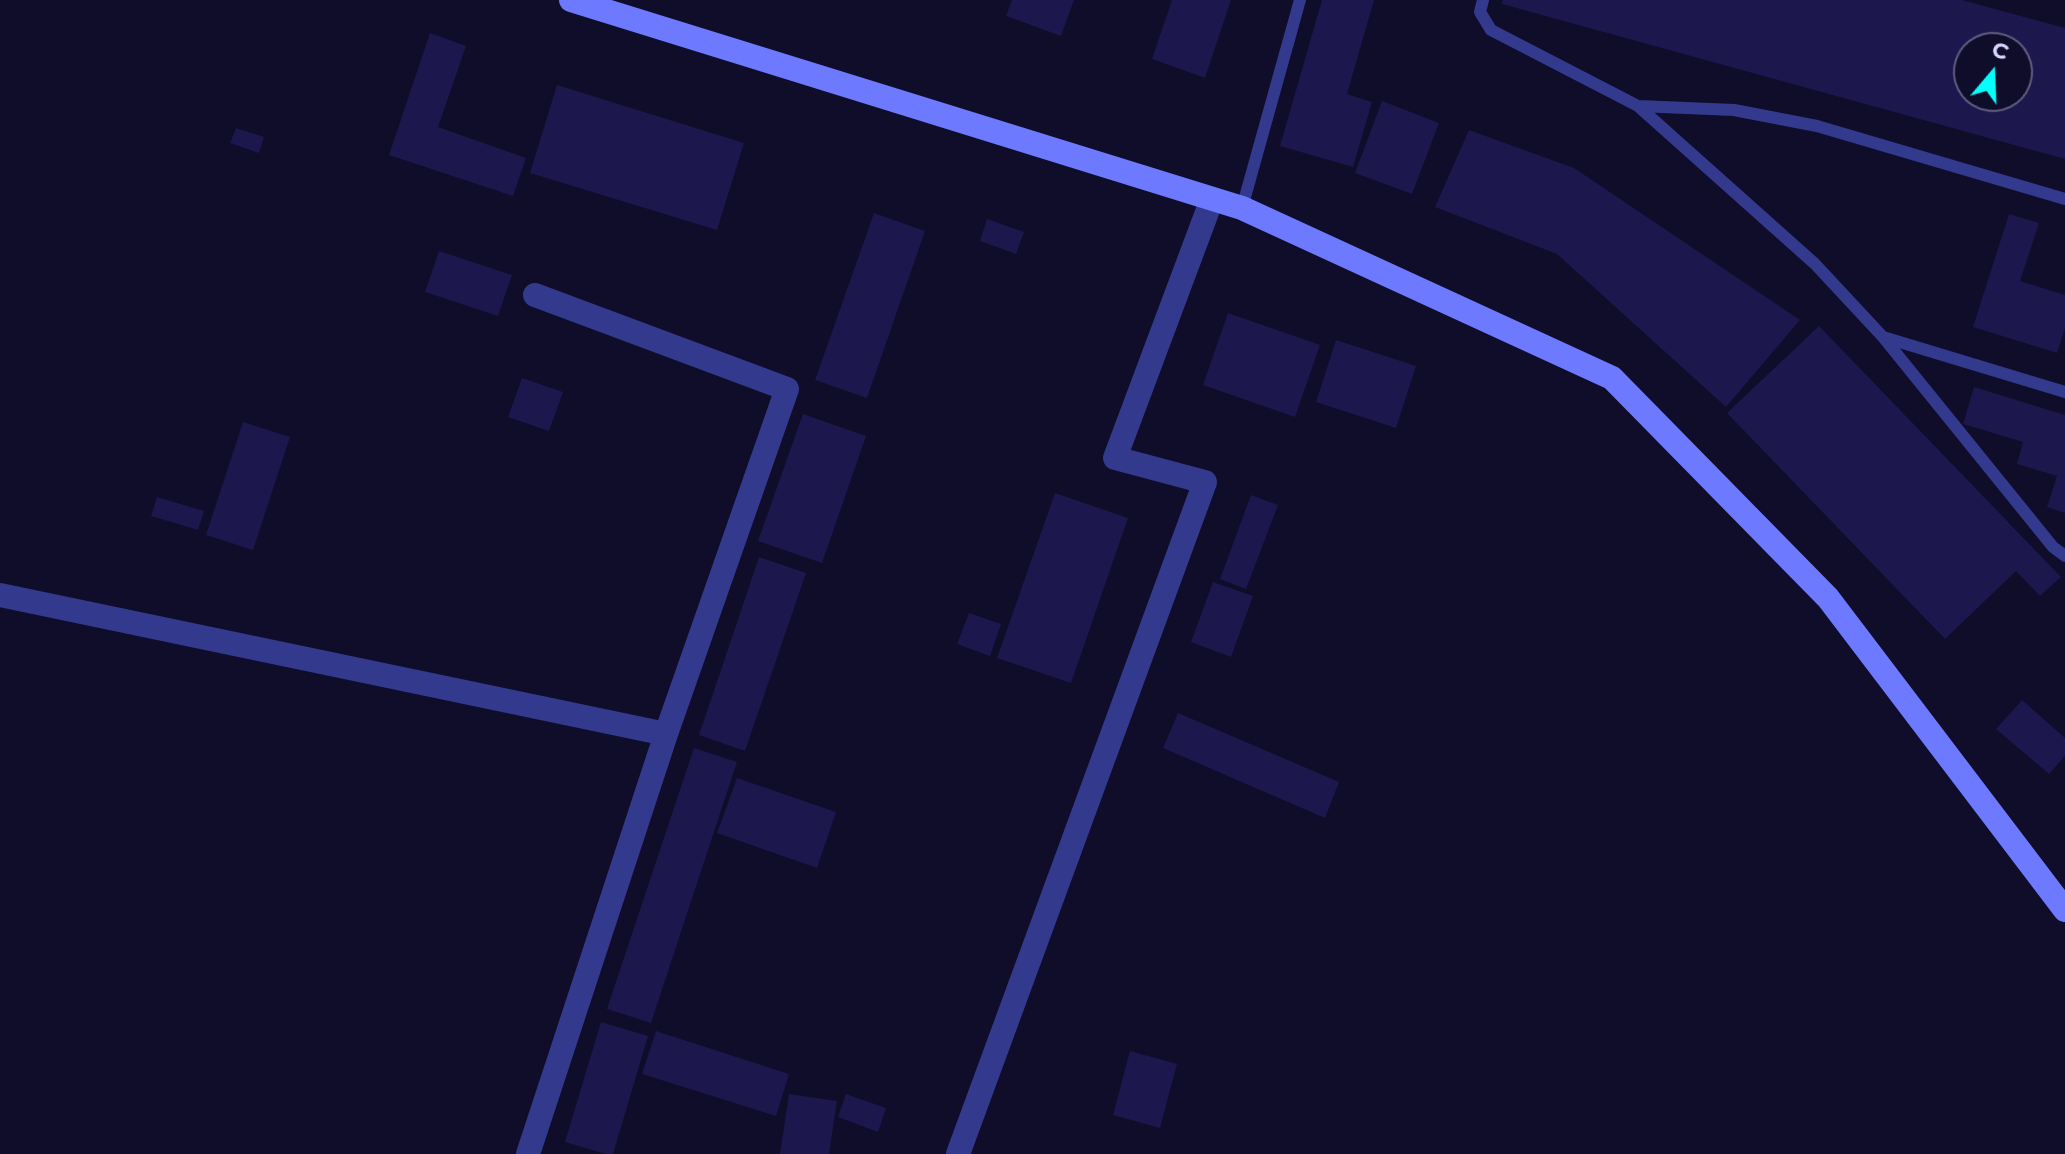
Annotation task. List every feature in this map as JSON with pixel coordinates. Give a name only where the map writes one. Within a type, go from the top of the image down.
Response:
[{"type":"main road","points":[[571,0],[1242,208],[1612,378],[1828,598],[2065,910]]},
{"type":"street","points":[[958,1154],[1205,482],[1115,458],[1212,199]]},
{"type":"street","points":[[528,1154],[666,734],[787,389],[535,295]]},
{"type":"street","points":[[0,595],[666,734]]},
{"type":"lane","points":[[1242,208],[1300,0]]},
{"type":"lane","points":[[1483,0],[1480,12],[1491,30],[1638,106],[1815,264],[1883,337],[2053,547],[2065,556]]},
{"type":"lane","points":[[1638,106],[1734,110],[1817,126],[2065,199]]},
{"type":"lane","points":[[1883,337],[2065,392]]},
{"type":"building","points":[[1012,0],[1074,0],[1061,36],[1006,16]]},
{"type":"building","points":[[1172,0],[1231,0],[1205,78],[1152,59]]},
{"type":"building","points":[[1322,0],[1374,0],[1347,94],[1372,102],[1353,167],[1280,146]]},
{"type":"building","points":[[1503,0],[1962,0],[2065,28],[2065,159],[1502,4]]},
{"type":"building","points":[[430,33],[466,46],[438,127],[526,158],[513,196],[389,155]]},
{"type":"building","points":[[557,85],[744,143],[717,230],[530,173]]},
{"type":"building","points":[[1382,101],[1439,123],[1412,194],[1355,173]]},
{"type":"building","points":[[236,128],[264,137],[259,153],[230,143]]},
{"type":"building","points":[[1469,130],[1574,168],[1800,320],[1726,407],[1557,254],[1435,207]]},
{"type":"building","points":[[874,213],[925,231],[867,398],[815,380]]},
{"type":"building","points":[[2009,214],[2039,223],[2020,281],[2065,295],[2065,328],[2057,353],[1973,327]]},
{"type":"building","points":[[987,219],[1024,232],[1016,254],[980,241]]},
{"type":"building","points":[[439,251],[512,275],[498,316],[425,292]]},
{"type":"building","points":[[1228,313],[1320,345],[1295,417],[1203,385]]},
{"type":"building","points":[[1819,326],[2061,577],[2040,596],[2016,571],[1945,639],[1727,413]]},
{"type":"building","points":[[1336,340],[1416,366],[1396,428],[1316,402]]},
{"type":"building","points":[[522,378],[563,392],[549,431],[508,417]]},
{"type":"building","points":[[1974,387],[2065,415],[2065,513],[2047,507],[2057,476],[2017,464],[2023,442],[1963,424]]},
{"type":"building","points":[[803,414],[866,436],[822,563],[758,541]]},
{"type":"building","points":[[243,422],[290,437],[253,550],[206,535]]},
{"type":"building","points":[[1055,493],[1128,518],[1071,683],[997,658]]},
{"type":"building","points":[[1251,495],[1278,505],[1246,589],[1220,579]]},
{"type":"building","points":[[157,497],[204,511],[198,530],[151,516]]},
{"type":"building","points":[[759,557],[806,573],[745,751],[699,735]]},
{"type":"building","points":[[1213,582],[1253,596],[1231,657],[1191,642]]},
{"type":"building","points":[[969,613],[1001,624],[990,656],[957,644]]},
{"type":"building","points":[[2022,700],[2065,738],[2065,756],[2049,774],[1996,729]]},
{"type":"building","points":[[1178,713],[1339,782],[1325,818],[1163,748]]},
{"type":"building","points":[[694,748],[737,762],[651,1023],[607,1009]]},
{"type":"building","points":[[737,778],[836,812],[817,868],[717,833]]},
{"type":"building","points":[[601,1022],[648,1036],[613,1154],[565,1142]]},
{"type":"building","points":[[656,1031],[789,1074],[776,1116],[642,1074]]},
{"type":"building","points":[[1130,1051],[1177,1064],[1160,1128],[1113,1115]]},
{"type":"building","points":[[789,1094],[837,1101],[829,1154],[780,1154]]},
{"type":"building","points":[[846,1094],[886,1108],[878,1132],[838,1117]]}]
